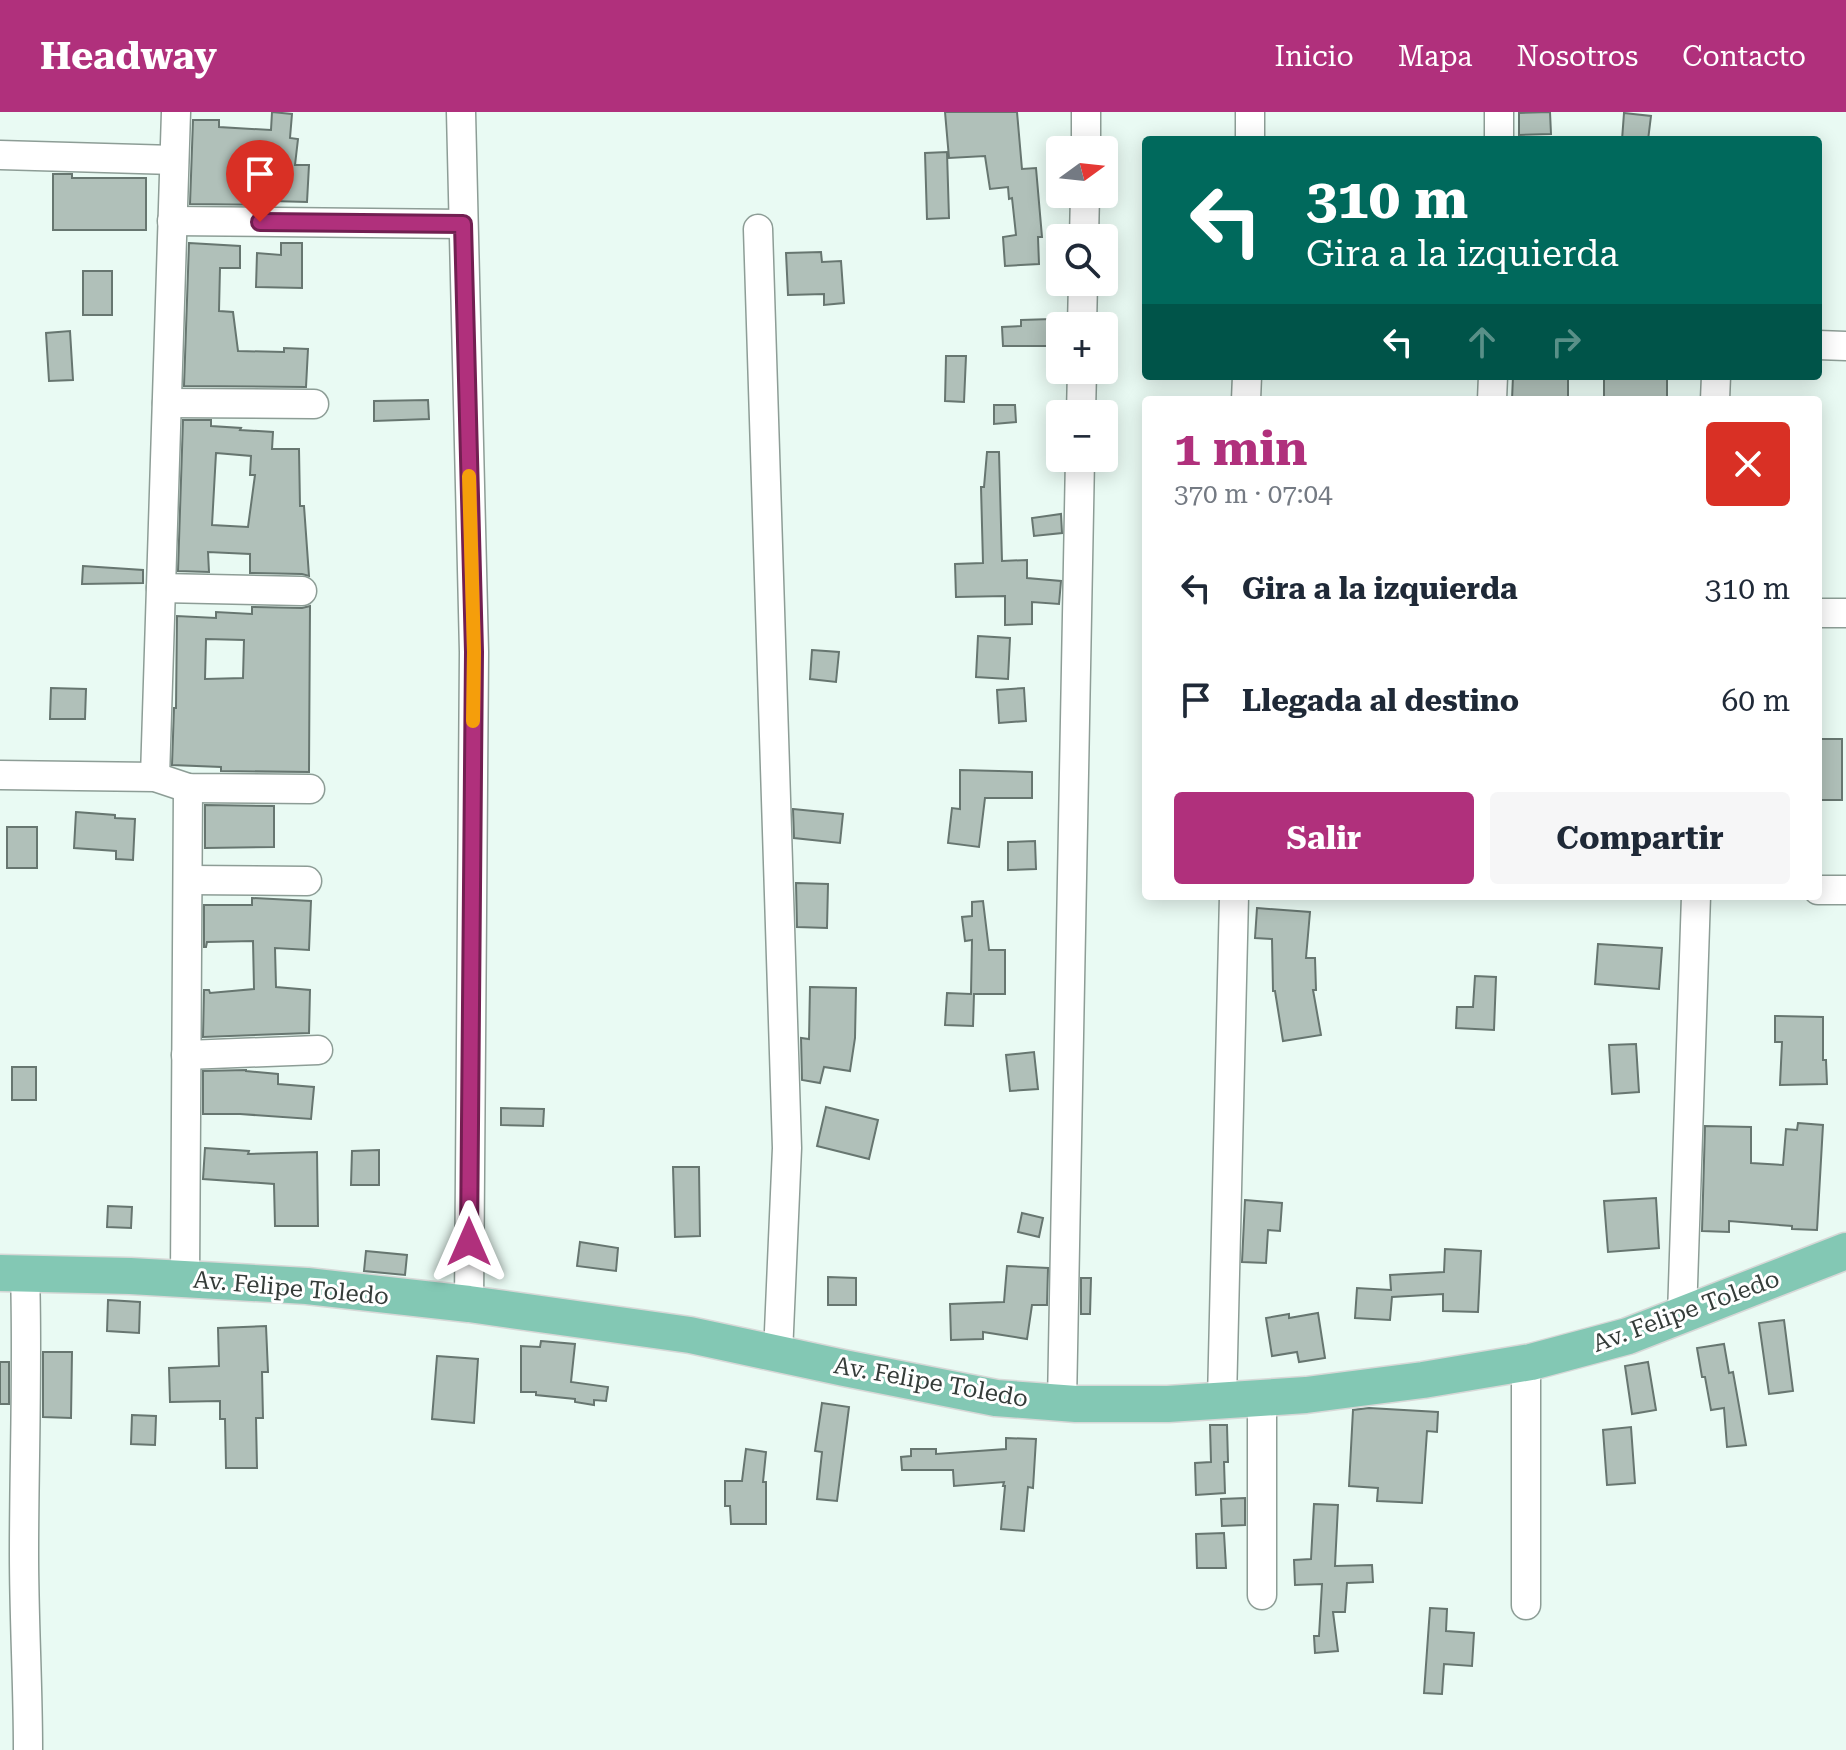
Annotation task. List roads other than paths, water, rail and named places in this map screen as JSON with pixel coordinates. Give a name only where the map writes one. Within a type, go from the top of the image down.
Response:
[{"type":"main road","name":"Av. Felipe Toledo","points":[[13,1273],[307,1286],[469,1304],[690,1335],[996,1398],[1062,1403],[1168,1404],[1306,1395],[1526,1363],[1628,1336],[1846,1251]]},
{"type":"street","points":[[155,777],[176,112]]},
{"type":"street","points":[[461,112],[474,652],[469,1304]]},
{"type":"street","points":[[1086,112],[1086,136]]},
{"type":"street","points":[[1250,112],[1250,136]]},
{"type":"street","points":[[1499,112],[1499,136]]},
{"type":"street","points":[[0,155],[174,160]]},
{"type":"street","points":[[172,221],[463,224]]},
{"type":"street","points":[[758,229],[787,1148],[778,1354]]},
{"type":"street","points":[[1822,345],[1846,346]]},
{"type":"street","points":[[167,403],[314,404]]},
{"type":"street","points":[[1062,1403],[1080,472]]},
{"type":"street","points":[[161,588],[302,591]]},
{"type":"street","points":[[1822,613],[1846,613]]},
{"type":"street","points":[[0,775],[155,777],[188,788],[310,789]]},
{"type":"street","points":[[185,1279],[188,788]]},
{"type":"street","points":[[188,880],[307,881]]},
{"type":"street","points":[[1822,890],[1846,890]]},
{"type":"street","points":[[1222,1400],[1234,900]]},
{"type":"street","points":[[1682,1315],[1696,900]]},
{"type":"street","points":[[186,1055],[318,1050]]},
{"type":"street","points":[[13,1273],[27,1377],[24,1607],[28,1750]]},
{"type":"street","points":[[1526,1363],[1526,1605]]},
{"type":"street","points":[[1262,1397],[1262,1595]]}]
